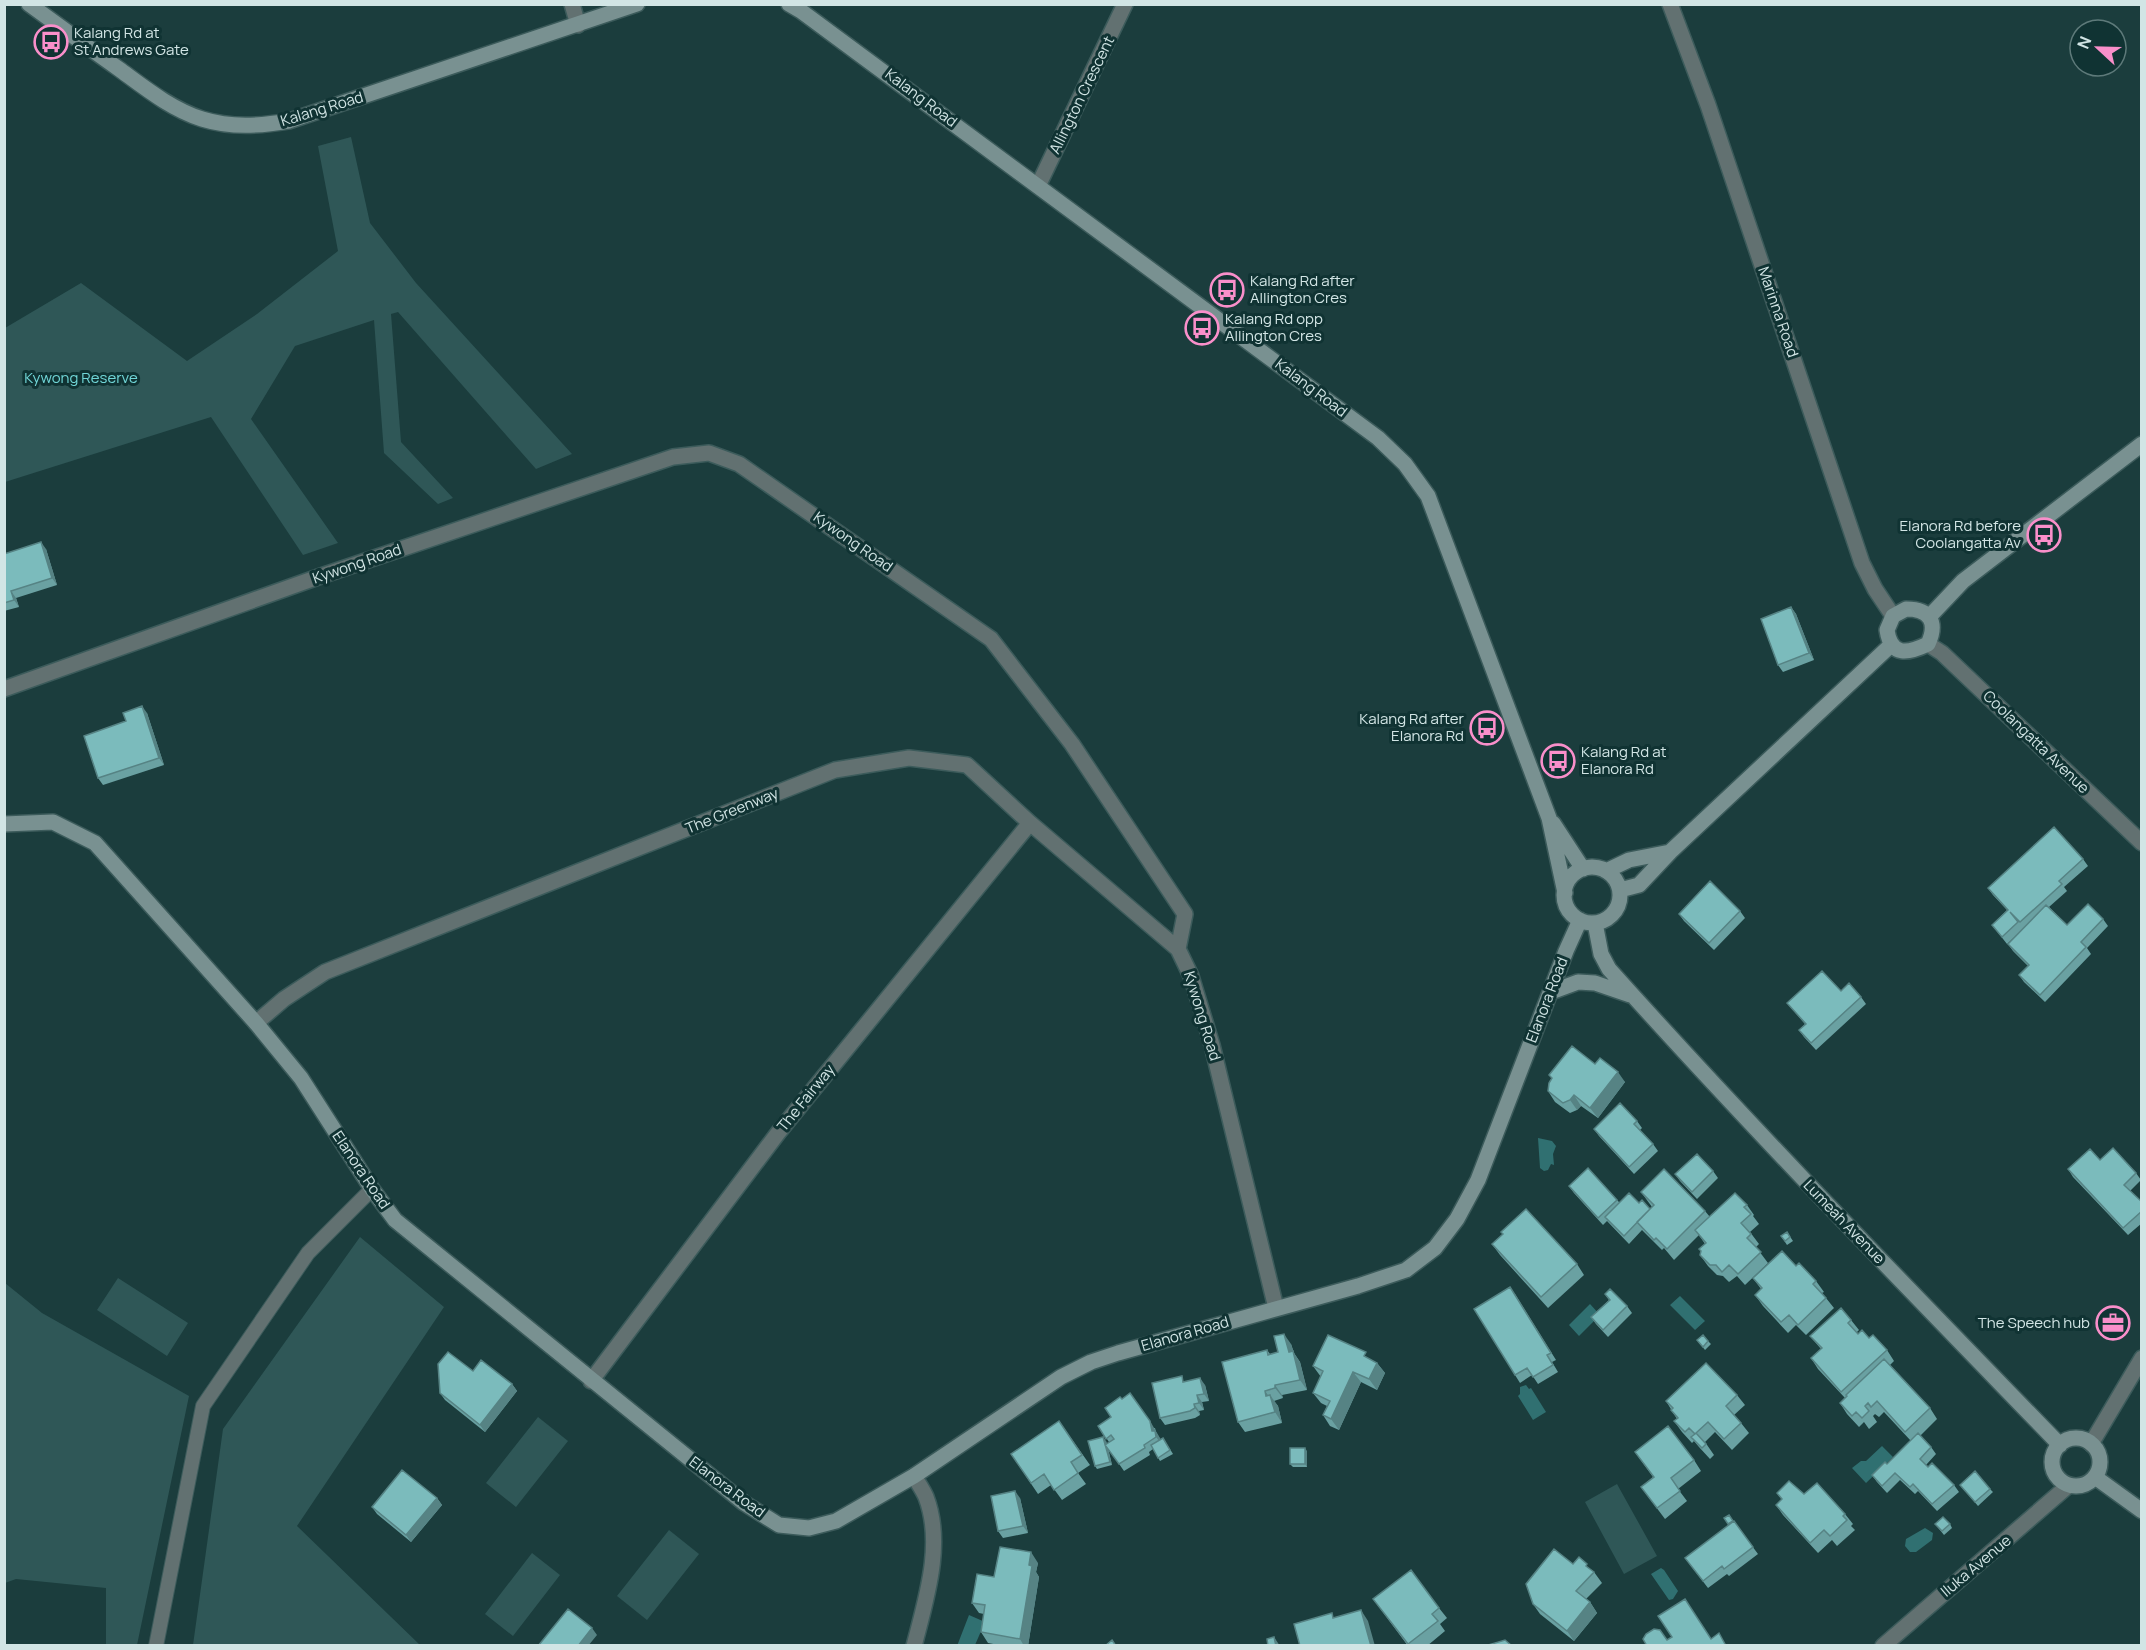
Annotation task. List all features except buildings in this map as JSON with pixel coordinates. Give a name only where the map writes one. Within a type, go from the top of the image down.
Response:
[{"type":"street","name":"Kalang Road","points":[[29,4],[170,104],[203,119],[240,126],[290,121],[637,4]]},
{"type":"street","points":[[572,4],[578,25]]},
{"type":"street","name":"Kalang Road","points":[[789,4],[866,58],[1378,438],[1405,464],[1428,496],[1550,818],[1565,893]]},
{"type":"street","name":"Allington Crescent","points":[[1038,186],[1125,4]]},
{"type":"street","name":"Marinna Road","points":[[1670,4],[1708,105],[1862,563],[1875,590],[1893,616]]},
{"type":"street","points":[[1929,617],[1963,581],[2142,444]]},
{"type":"street","name":"Kywong Road","points":[[4,689],[321,576],[674,457],[709,453],[739,464],[991,639],[1072,744],[1185,914],[1178,948],[1191,976],[1212,1045],[1276,1308]]},
{"type":"street","points":[[1915,609],[1924,612],[1933,625],[1933,634],[1928,644],[1911,652],[1903,652],[1891,645],[1887,630],[1893,616],[1899,612],[1915,609]]},
{"type":"street","name":"Coolangatta Avenue","points":[[1928,644],[1942,653],[2142,843]]},
{"type":"street","points":[[1620,890],[1639,885],[1670,852],[1891,645]]},
{"type":"street","name":"The Greenway","points":[[256,1023],[284,999],[325,972],[835,770],[909,758],[968,765],[1030,823],[1178,948]]},
{"type":"street","name":"Kalang Road","points":[[1550,818],[1583,869]]},
{"type":"street","name":"Elanora Road","points":[[4,824],[53,822],[95,843],[256,1023],[301,1078],[372,1189],[395,1220],[744,1503],[779,1525],[809,1528],[836,1521],[914,1476],[1061,1377],[1092,1362],[1406,1270],[1435,1248],[1457,1219],[1478,1180],[1566,951],[1587,922]]},
{"type":"street","name":"The Fairway","points":[[591,1381],[778,1133],[1030,823]]},
{"type":"street","points":[[1606,871],[1629,860],[1670,852]]},
{"type":"street","points":[[1587,922],[1606,920],[1615,912],[1620,902],[1617,882],[1606,871],[1595,867],[1583,869],[1570,878],[1565,893],[1568,909],[1587,922],[1609,969],[1633,996]]},
{"type":"street","points":[[1551,992],[1576,981],[1595,983],[1633,996]]},
{"type":"street","name":"Lumeah Avenue","points":[[1633,996],[1859,1238],[2060,1444]]},
{"type":"street","points":[[2091,1444],[2142,1358]]},
{"type":"street","points":[[2072,1439],[2086,1440],[2091,1444],[2099,1456],[2098,1470],[2094,1477],[2083,1485],[2069,1485],[2058,1477],[2054,1470],[2053,1457],[2060,1444],[2072,1439]]},
{"type":"street","points":[[914,1476],[926,1497],[933,1534],[929,1586],[914,1646]]},
{"type":"street","points":[[2094,1477],[2142,1511]]},
{"type":"street","name":"Iluka Avenue","points":[[1883,1646],[2069,1485]]},
{"type":"lane","points":[[156,1646],[203,1406],[308,1252],[372,1189]]},
{"type":"green space","name":"Kywong Reserve","points":[[351,137],[370,223],[416,283],[572,454],[536,469],[398,312],[391,314],[401,442],[453,498],[438,504],[384,453],[374,320],[295,346],[251,419],[338,543],[303,555],[211,417],[5,482],[5,328],[81,283],[187,361],[257,314],[338,251],[318,146]]},
{"type":"green space","points":[[360,1237],[444,1307],[297,1526],[420,1645],[193,1645],[223,1429]]},
{"type":"green space","points":[[118,1278],[188,1323],[167,1356],[97,1310]]},
{"type":"green space","points":[[5,1283],[42,1313],[189,1396],[137,1645],[106,1645],[106,1588],[16,1579],[5,1583]]},
{"type":"green space","points":[[538,1417],[568,1441],[516,1507],[486,1483]]},
{"type":"green space","points":[[1617,1484],[1657,1556],[1624,1574],[1585,1502]]},
{"type":"green space","points":[[669,1530],[699,1554],[647,1620],[617,1596]]},
{"type":"green space","points":[[532,1553],[560,1575],[513,1636],[485,1614]]},
{"type":"shaded area","points":[[1538,1138],[1552,1141],[1556,1146],[1553,1154],[1554,1165],[1551,1164],[1548,1170],[1544,1171],[1540,1168]]},
{"type":"shaded area","points":[[1680,1296],[1705,1321],[1695,1330],[1670,1305]]},
{"type":"shaded area","points":[[1590,1304],[1600,1315],[1579,1336],[1569,1325]]},
{"type":"shaded area","points":[[1526,1385],[1529,1389],[1531,1388],[1546,1412],[1533,1420],[1518,1396],[1520,1387]]},
{"type":"shaded area","points":[[1882,1446],[1893,1457],[1866,1483],[1852,1468],[1861,1461],[1866,1461]]},
{"type":"shaded area","points":[[1925,1528],[1933,1533],[1932,1540],[1916,1552],[1910,1552],[1905,1546],[1906,1539]]},
{"type":"shaded area","points":[[1661,1568],[1678,1591],[1673,1599],[1669,1600],[1651,1574]]},
{"type":"shaded area","points":[[969,1615],[985,1622],[975,1645],[957,1646]]},
{"type":"place","name":"Kalang Rd at St Andrews Gate","points":[[51,42]]},
{"type":"place","name":"Kalang Rd after Allington Cres","points":[[1227,290]]},
{"type":"place","name":"Kalang Rd opp Allington Cres","points":[[1202,328]]},
{"type":"place","name":"Elanora Rd before Coolangatta Av","points":[[2044,535]]},
{"type":"place","name":"Kalang Rd after Elanora Rd","points":[[1487,728]]},
{"type":"place","name":"Kalang Rd at Elanora Rd","points":[[1558,761]]},
{"type":"place","name":"The Speech hub","points":[[2113,1323]]}]
